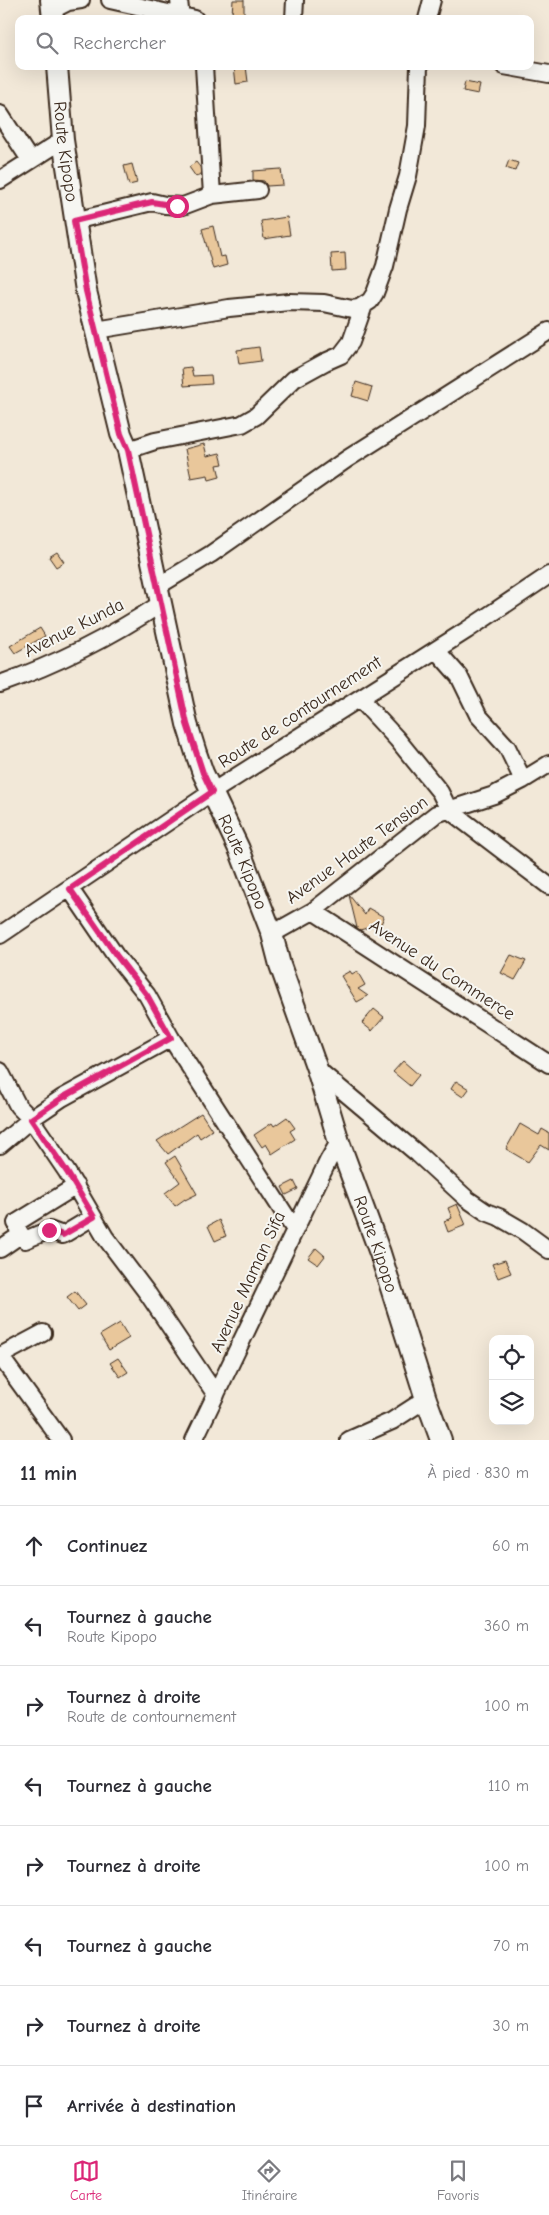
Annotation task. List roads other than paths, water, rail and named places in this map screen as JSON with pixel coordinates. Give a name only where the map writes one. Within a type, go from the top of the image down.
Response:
[{"type":"main road","name":"Route Kipopo","points":[[57,70],[63,140],[86,291],[121,434],[128,450],[187,724],[203,773],[232,833],[272,934],[280,965],[317,1069],[339,1142],[380,1253],[426,1399],[441,1440]]},
{"type":"street","points":[[52,9],[68,2],[81,0]]},
{"type":"street","points":[[110,0],[173,15]]},
{"type":"street","points":[[179,0],[185,15]]},
{"type":"street","points":[[294,15],[295,0]]},
{"type":"street","points":[[428,15],[432,0]]},
{"type":"street","points":[[204,70],[212,195]]},
{"type":"street","points":[[128,450],[155,441],[242,424],[256,416],[294,379],[342,355],[355,334],[364,305],[375,293],[381,280],[408,176],[417,126],[419,70]]},
{"type":"street","points":[[526,70],[549,74]]},
{"type":"street","points":[[0,114],[30,160]]},
{"type":"street","points":[[0,180],[63,140]]},
{"type":"street","points":[[74,221],[152,202],[182,206],[212,195],[258,190]]},
{"type":"street","points":[[96,330],[229,308],[289,302],[324,303],[352,308],[364,305]]},
{"type":"street","name":"Avenue Kunda","points":[[0,684],[47,667],[146,614],[160,594],[211,554],[347,460],[549,331]]},
{"type":"street","name":"Route de contournement","points":[[0,935],[212,792],[360,699],[549,575]]},
{"type":"street","points":[[436,650],[459,676],[478,715],[507,747],[523,780]]},
{"type":"street","points":[[360,699],[397,739],[440,792],[449,810],[549,886]]},
{"type":"street","name":"Avenue Haute Tension","points":[[272,934],[313,910],[436,814],[485,798],[523,780],[549,764]]},
{"type":"street","points":[[70,889],[116,955],[147,995],[171,1038],[295,1230]]},
{"type":"street","name":"Avenue du Commerce","points":[[313,910],[549,1064]]},
{"type":"street","points":[[0,1145],[31,1119],[62,1098],[171,1038]]},
{"type":"street","points":[[317,1069],[418,1154],[467,1199],[486,1212],[523,1231],[549,1250]]},
{"type":"street","points":[[0,1071],[18,1106],[31,1119],[76,1186],[111,1246],[148,1294],[216,1395]]},
{"type":"street","name":"Avenue Maman Sifa","points":[[194,1440],[339,1142]]},
{"type":"street","points":[[12,1236],[76,1186]]},
{"type":"street","points":[[12,1236],[25,1240],[49,1230],[63,1235],[94,1217]]},
{"type":"street","points":[[43,1333],[0,1356],[61,1440]]},
{"type":"street","points":[[349,1440],[392,1421],[426,1399]]}]
